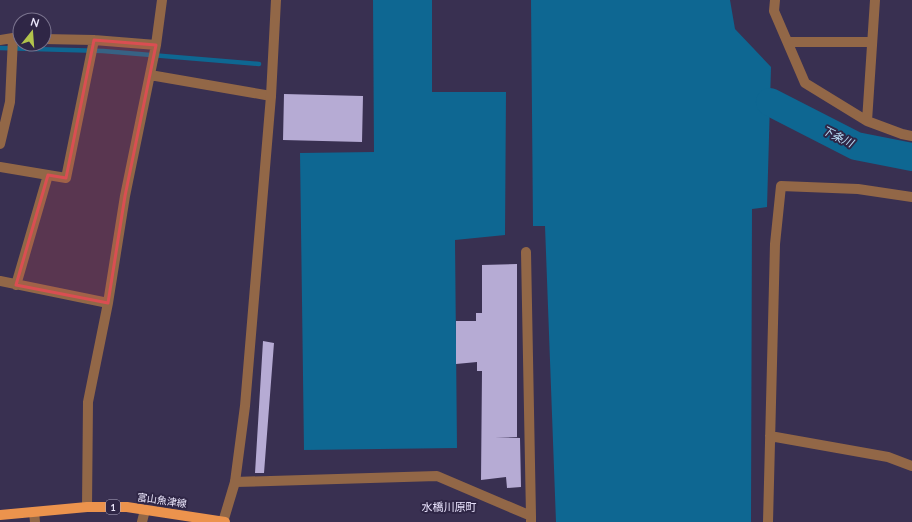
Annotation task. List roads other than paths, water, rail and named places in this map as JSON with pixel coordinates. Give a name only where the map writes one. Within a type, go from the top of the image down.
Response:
[{"type":"main road","name":"富山魚津線","points":[[0,515],[34,517],[87,507],[127,507],[224,522]]},
{"type":"street","points":[[87,507],[88,402],[108,303],[125,196],[156,45],[162,0]]},
{"type":"street","points":[[224,522],[235,482],[245,406],[271,96],[276,0]]},
{"type":"street","points":[[775,0],[774,11],[805,83],[867,121],[902,134],[912,136]]},
{"type":"street","points":[[867,121],[875,0]]},
{"type":"street","points":[[0,40],[12,39]]},
{"type":"street","points":[[52,39],[94,40],[156,45]]},
{"type":"street","points":[[0,167],[66,178],[94,40]]},
{"type":"street","points":[[788,42],[872,42]]},
{"type":"street","points":[[0,144],[10,102],[15,52]]},
{"type":"street","points":[[150,75],[271,96]]},
{"type":"street","points":[[16,284],[48,175]]},
{"type":"street","points":[[768,522],[775,244],[781,186],[858,189],[912,196]]},
{"type":"street","points":[[235,482],[437,476],[531,519],[526,252]]},
{"type":"street","points":[[0,281],[108,303]]},
{"type":"street","points":[[770,436],[888,457],[912,466]]},
{"type":"street","points":[[142,522],[145,510]]},
{"type":"water","points":[[373,0],[432,0],[432,92],[506,92],[505,235],[455,240],[457,448],[304,450],[300,153],[374,152]]},
{"type":"water","points":[[531,0],[730,0],[735,29],[771,67],[767,207],[752,209],[751,522],[556,522],[545,226],[533,226]]},
{"type":"waterway","points":[[0,48],[103,51],[259,64]]},
{"type":"waterway","name":"下条川","points":[[770,102],[856,146],[912,157]]},
{"type":"district","name":"水橋川原町","points":[[449,506]]}]
